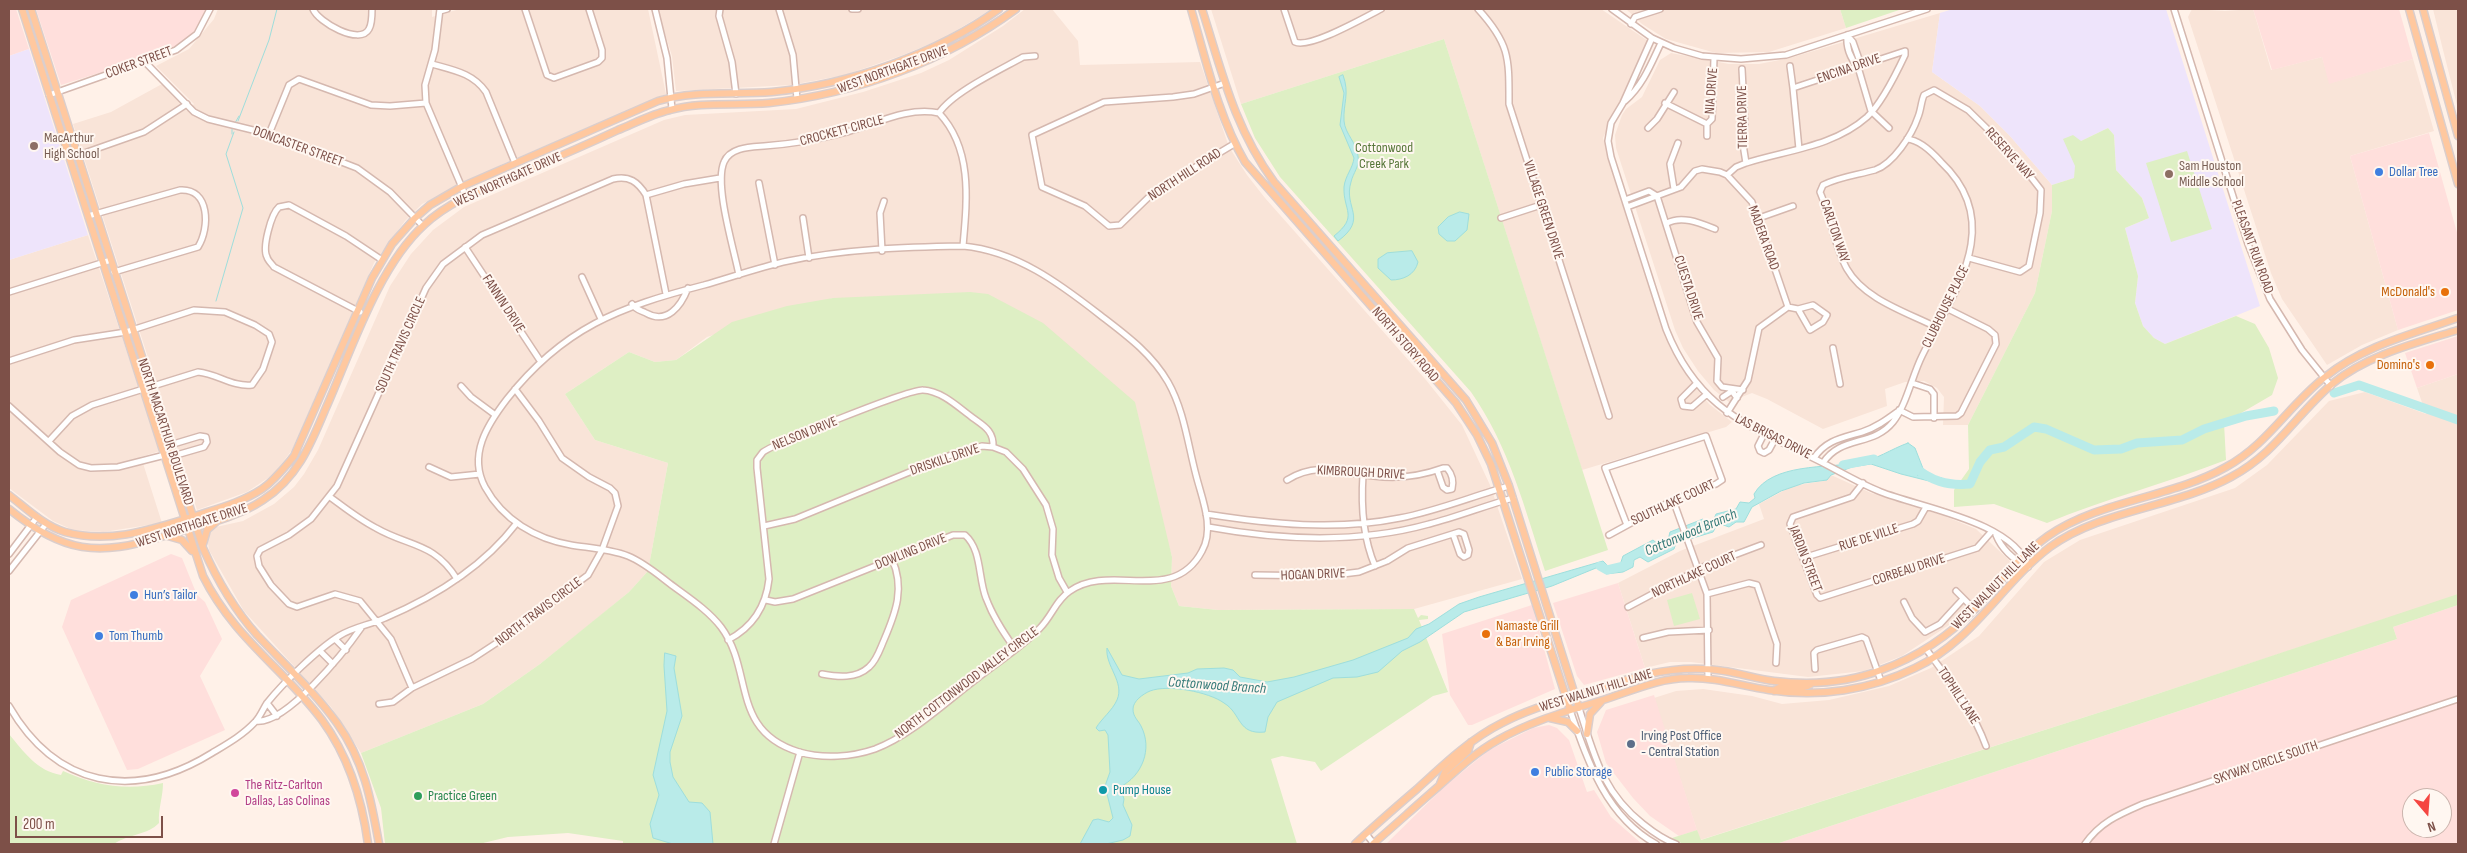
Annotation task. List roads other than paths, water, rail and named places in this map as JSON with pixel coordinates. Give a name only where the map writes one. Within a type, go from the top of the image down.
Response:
[{"type":"main road","name":"WEST NORTHGATE DRIVE","points":[[9,495],[46,524],[63,532],[86,537],[134,534],[185,519],[250,496],[275,479],[297,448],[357,311],[382,260],[392,244],[415,218],[430,205],[461,187],[672,97],[797,90],[848,77],[902,60],[938,45],[999,9]]},
{"type":"main road","name":"WEST NORTHGATE DRIVE","points":[[9,509],[39,532],[62,542],[85,548],[110,549],[134,546],[167,536],[221,518],[260,502],[284,484],[297,469],[314,438],[367,315],[391,266],[423,226],[442,211],[466,197],[672,109],[797,99],[827,94],[909,68],[947,52],[975,37],[1016,9]]},
{"type":"main road","name":"NORTH STORY ROAD","points":[[1190,9],[1234,144],[1245,162],[1292,219],[1456,403],[1477,436],[1500,488],[1570,710]]},
{"type":"main road","name":"NORTH STORY ROAD","points":[[1202,9],[1237,119],[1257,159],[1300,212],[1466,400],[1483,425],[1500,460],[1509,486],[1580,708]]},
{"type":"main road","points":[[2409,9],[2458,184]]},
{"type":"main road","points":[[2423,9],[2458,136]]},
{"type":"main road","points":[[22,12],[31,10]]},
{"type":"main road","name":"NORTH MACARTHUR BOULEVARD","points":[[31,10],[203,548],[219,584],[246,622],[336,722],[356,755],[370,791],[379,844]]},
{"type":"main road","name":"NORTH MACARTHUR BOULEVARD","points":[[22,12],[126,332],[195,555],[212,594],[238,630],[322,719],[346,760],[359,796],[368,844]]},
{"type":"main road","points":[[36,55],[45,52]]},
{"type":"main road","points":[[2433,96],[2446,92]]},
{"type":"main road","points":[[1292,219],[1300,212]]},
{"type":"main road","name":"WEST WALNUT HILL LANE","points":[[1355,844],[1471,742],[1505,721],[1566,699],[1667,670],[1710,669],[1773,681],[1812,683],[1842,680],[1877,671],[1926,649],[1974,610],[2018,562],[2060,528],[2084,517],[2208,476],[2236,461],[2270,434],[2324,378],[2364,352],[2458,318]]},
{"type":"main road","name":"WEST WALNUT HILL LANE","points":[[1374,844],[1440,785],[1490,744],[1544,719],[1570,710],[1659,682],[1688,678],[1708,678],[1774,691],[1819,693],[1858,688],[1916,668],[1968,632],[2040,555],[2068,535],[2211,486],[2247,468],[2277,443],[2304,411],[2331,386],[2368,362],[2458,330]]},
{"type":"main road","points":[[2408,335],[2412,345]]},
{"type":"main road","points":[[2278,425],[2286,433]]},
{"type":"main road","points":[[2270,434],[2277,443]]},
{"type":"main road","points":[[165,455],[173,454]]},
{"type":"main road","points":[[1491,464],[1500,460]]},
{"type":"main road","points":[[203,548],[203,538],[207,530],[221,518]]},
{"type":"main road","points":[[167,536],[182,540],[195,555]]},
{"type":"main road","points":[[238,630],[246,622]]},
{"type":"main road","points":[[1550,644],[1558,642]]},
{"type":"main road","points":[[1774,691],[1780,687],[1804,688],[1812,683]]},
{"type":"main road","points":[[1587,734],[1590,714],[1607,698]]},
{"type":"main road","points":[[1544,719],[1568,722],[1577,731]]},
{"type":"main road","points":[[1440,785],[1445,772],[1468,751],[1471,742]]},
{"type":"street","name":"COKER STREET","points":[[49,95],[167,54],[186,44],[203,25],[210,9]]},
{"type":"street","points":[[313,9],[321,21],[355,36],[362,35],[370,28],[372,9]]},
{"type":"street","points":[[447,9],[440,10],[432,64],[426,85],[426,103],[466,197]]},
{"type":"street","points":[[525,9],[547,75],[554,78],[598,62],[602,58],[602,50],[589,9]]},
{"type":"street","points":[[655,9],[666,58],[672,109]]},
{"type":"street","points":[[720,9],[719,16],[732,62],[736,94]]},
{"type":"street","points":[[779,9],[793,55],[797,99]]},
{"type":"street","points":[[852,9],[858,9]]},
{"type":"street","points":[[1284,9],[1293,39],[1295,42],[1303,44],[1345,27],[1381,9]]},
{"type":"street","name":"VILLAGE GREEN DRIVE","points":[[1478,9],[1495,29],[1506,50],[1510,72],[1509,104],[1609,416]]},
{"type":"street","points":[[1612,9],[1630,24],[1661,43],[1689,53],[1714,58],[1775,58],[1928,9]]},
{"type":"street","points":[[1630,24],[1635,17],[1660,9]]},
{"type":"street","name":"PLEASANT RUN ROAD","points":[[2174,9],[2257,267],[2278,314],[2331,386]]},
{"type":"street","points":[[1847,35],[1846,44],[1852,61],[1858,67],[1871,111],[1889,128]]},
{"type":"street","name":"LAS BRISAS DRIVE","points":[[1652,38],[1623,104],[1611,123],[1608,141],[1666,329],[1674,349],[1697,383],[1727,413],[1764,434],[1880,492],[1977,524],[2008,539],[2025,556]]},
{"type":"street","name":"LAS BRISAS DRIVE","points":[[1623,104],[1635,92],[1644,78],[1661,43]]},
{"type":"street","name":"ENCINA DRIVE","points":[[1793,88],[1905,51],[1899,68],[1871,111]]},
{"type":"street","points":[[963,246],[966,206],[964,167],[954,135],[939,113],[944,106],[961,93],[1024,57],[1035,56]]},
{"type":"street","name":"NIA DRIVE","points":[[1707,136],[1707,124],[1712,119],[1714,58]]},
{"type":"street","name":"DONCASTER STREET","points":[[145,62],[194,112],[208,119],[269,134],[356,168],[390,192],[423,226]]},
{"type":"street","points":[[432,64],[465,74],[480,83],[486,92],[516,163]]},
{"type":"street","points":[[1790,66],[1799,149]]},
{"type":"street","name":"TIERRA DRIVE","points":[[1742,70],[1745,126],[1742,138],[1746,164]]},
{"type":"street","points":[[269,134],[287,89],[292,82],[299,79],[371,105],[390,106],[426,103]]},
{"type":"street","points":[[1214,87],[1225,83]]},
{"type":"street","name":"NORTH HILL ROAD","points":[[1214,87],[1173,97],[1104,102],[1032,135],[1042,187],[1085,206],[1109,226],[1114,227],[1120,225],[1154,192],[1234,144]]},
{"type":"street","name":"RESERVE WAY","points":[[1907,139],[1918,117],[1924,95],[1934,90],[1968,110],[2013,154],[2041,190],[2040,213],[2028,266],[2025,271],[2020,272],[1969,258]]},
{"type":"street","points":[[1648,128],[1657,120],[1665,103],[1674,92]]},
{"type":"street","name":"NIA DRIVE","points":[[1665,103],[1707,124]]},
{"type":"street","points":[[70,158],[144,132],[187,104]]},
{"type":"street","name":"CROCKETT CIRCLE","points":[[720,178],[724,161],[740,149],[808,141],[843,133],[919,110],[939,113]]},
{"type":"street","points":[[1627,207],[1674,190],[1681,186],[1695,171],[1711,170],[1727,175],[1736,167],[1836,137],[1868,116],[1871,111]]},
{"type":"street","name":"CLUBHOUSE PLACE","points":[[1823,463],[1830,452],[1838,447],[1866,439],[1883,431],[1893,422],[1936,327],[1964,275],[1969,258],[1973,238],[1972,222],[1968,200],[1962,184],[1932,153],[1907,139]]},
{"type":"street","name":"CARLTON WAY","points":[[1907,139],[1886,164],[1823,185],[1820,192],[1847,269],[1857,282],[1868,292],[1936,327]]},
{"type":"street","points":[[1674,190],[1670,164],[1678,143]]},
{"type":"street","name":"MADERA ROAD","points":[[1727,175],[1752,202],[1788,307]]},
{"type":"street","name":"SOUTH TRAVIS CIRCLE","points":[[378,622],[360,601],[350,597],[335,594],[297,607],[289,604],[271,585],[259,566],[257,556],[260,550],[300,528],[330,497],[349,463],[426,288],[443,264],[482,236],[613,179],[626,178],[634,180],[646,195]]},
{"type":"street","points":[[666,294],[646,195],[678,185],[720,178],[739,275]]},
{"type":"street","points":[[759,183],[775,265]]},
{"type":"street","points":[[88,216],[180,190],[195,194],[204,205],[206,220],[198,247],[114,272]]},
{"type":"street","points":[[1625,200],[1649,192],[1657,196]]},
{"type":"street","name":"CUESTA DRIVE","points":[[1657,196],[1697,322],[1718,358],[1717,381],[1722,387],[1726,387]]},
{"type":"street","points":[[882,251],[880,213],[884,200]]},
{"type":"street","points":[[367,315],[274,267],[266,256],[266,248],[274,211],[283,205],[298,209],[382,260]]},
{"type":"street","points":[[1501,218],[1541,206]]},
{"type":"street","points":[[1759,218],[1793,206]]},
{"type":"street","points":[[803,218],[809,258]]},
{"type":"street","points":[[1667,223],[1674,219],[1684,220],[1715,229]]},
{"type":"street","points":[[9,706],[23,728],[41,749],[59,762],[79,772],[103,780],[125,782],[146,780],[188,767],[235,739],[256,721],[267,703],[320,651],[335,639],[347,631],[378,622],[411,607],[456,579],[502,543],[516,524],[495,501],[480,474],[480,442],[494,414],[514,389],[570,337],[632,304],[775,265],[809,258],[963,246],[993,251],[1031,267],[1070,292],[1141,347],[1157,365],[1175,397],[1208,526],[1289,537],[1366,535],[1431,524],[1513,498]]},
{"type":"street","name":"FANNIN DRIVE","points":[[465,247],[541,362]]},
{"type":"street","points":[[9,292],[111,260]]},
{"type":"street","points":[[582,276],[601,319]]},
{"type":"street","points":[[632,304],[635,308],[650,316],[666,316],[673,313],[680,306],[688,288]]},
{"type":"street","points":[[1727,413],[1748,380],[1759,328],[1788,307],[1798,309],[1812,306],[1827,315],[1823,322],[1810,330],[1798,309]]},
{"type":"street","points":[[1899,410],[1913,417],[1953,418],[1961,413],[1996,344],[1995,335],[1988,329],[1946,308]]},
{"type":"street","points":[[9,361],[74,340],[126,332],[194,310],[225,312],[255,325],[269,334],[272,342],[263,369],[252,384],[240,386],[208,373],[198,372],[92,405],[72,416],[49,441]]},
{"type":"street","points":[[1833,348],[1840,384]]},
{"type":"street","points":[[1697,383],[1681,398],[1682,406],[1692,407],[1707,394]]},
{"type":"street","points":[[1912,383],[1930,389],[1934,394],[1936,402],[1934,418]]},
{"type":"street","points":[[461,386],[470,397],[494,414]]},
{"type":"street","points":[[1717,404],[1726,387],[1743,390]]},
{"type":"street","name":"NORTH TRAVIS CIRCLE","points":[[379,704],[393,702],[412,688],[472,659],[501,640],[588,575],[602,550],[618,506],[615,493],[562,458],[539,421],[514,389]]},
{"type":"street","name":"NELSON DRIVE","points":[[728,640],[751,623],[766,600],[769,579],[757,468],[757,460],[763,452],[915,391],[936,393],[964,412],[990,431],[994,440],[993,447]]},
{"type":"street","points":[[1722,397],[1732,391],[1737,398]]},
{"type":"street","points":[[9,406],[68,458],[91,468],[118,467],[165,455]]},
{"type":"street","name":"CLUBHOUSE PLACE","points":[[1814,458],[1820,449],[1835,439],[1873,428],[1899,410]]},
{"type":"street","points":[[1764,434],[1758,446],[1760,451],[1770,450],[1775,439]]},
{"type":"street","points":[[170,445],[200,436],[206,438],[207,442],[204,447],[173,454]]},
{"type":"street","name":"SOUTHLAKE COURT","points":[[1609,534],[1627,525],[1673,500],[1722,480],[1706,436],[1605,468],[1627,525]]},
{"type":"street","name":"DRISKILL DRIVE","points":[[764,526],[795,519],[951,455],[982,446],[993,447],[1006,452],[1023,469],[1046,505],[1053,529],[1052,555],[1059,578],[1068,592]]},
{"type":"street","points":[[429,467],[451,477],[480,474]]},
{"type":"street","name":"KIMBROUGH DRIVE","points":[[1287,480],[1300,472],[1316,469],[1334,469],[1363,475],[1393,478],[1437,470]]},
{"type":"street","points":[[1363,475],[1364,523],[1367,547],[1375,566]]},
{"type":"street","name":"JARDIN STREET","points":[[1820,598],[1817,595],[1790,524],[1791,520],[1793,517],[1852,497],[1863,483]]},
{"type":"street","points":[[1206,514],[1288,524],[1364,523],[1428,512],[1509,486]]},
{"type":"street","points":[[330,497],[375,528],[421,545],[436,554],[450,569],[456,579]]},
{"type":"street","points":[[1673,500],[1707,594],[1710,669],[1708,678]]},
{"type":"street","points":[[1458,502],[1462,514]]},
{"type":"street","name":"RUE DE VILLE","points":[[1804,558],[1913,524],[1918,520],[1926,507]]},
{"type":"street","points":[[1428,512],[1431,524]]},
{"type":"street","points":[[9,554],[37,517]]},
{"type":"street","points":[[1389,520],[1391,531]]},
{"type":"street","points":[[9,571],[46,524]]},
{"type":"street","name":"NORTH COTTONWOOD VALLEY CIRCLE","points":[[516,524],[564,544],[626,555],[651,569],[699,606],[722,628],[737,658],[744,699],[759,726],[776,741],[800,752],[839,756],[863,752],[885,744],[929,715],[1040,628],[1057,602],[1076,587],[1097,581],[1161,581],[1177,576],[1193,564],[1202,553],[1207,539],[1208,526]]},
{"type":"street","points":[[1459,532],[1464,534],[1469,550],[1468,555],[1464,557],[1460,554],[1453,534],[1459,532]]},
{"type":"street","name":"LAS BRISAS DRIVE","points":[[1994,533],[2000,544],[2018,562],[2028,567]]},
{"type":"street","name":"CORBEAU DRIVE","points":[[1820,598],[1977,548],[1994,533]]},
{"type":"street","name":"HOGAN DRIVE","points":[[1255,575],[1335,576],[1359,572],[1375,566],[1408,548],[1453,534]]},
{"type":"street","name":"DOWLING DRIVE","points":[[766,600],[776,602],[793,599],[953,535],[965,535],[975,547],[980,576],[992,613],[1015,649]]},
{"type":"street","name":"NORTHLAKE COURT","points":[[1628,606],[1699,570],[1761,545]]},
{"type":"street","points":[[2025,556],[2028,567]]},
{"type":"street","points":[[822,674],[846,677],[869,667],[877,657],[899,601],[898,572],[892,559]]},
{"type":"street","points":[[1707,594],[1750,583],[1757,585],[1777,644],[1776,663]]},
{"type":"street","points":[[1956,591],[1974,610]]},
{"type":"street","points":[[1904,602],[1912,618],[1924,632],[1940,624],[1964,599]]},
{"type":"street","points":[[378,622],[391,639],[412,688]]},
{"type":"street","points":[[256,721],[263,722],[277,716],[302,696],[346,650],[362,627]]},
{"type":"street","points":[[1643,638],[1668,632],[1709,630]]},
{"type":"street","points":[[1815,669],[1814,653],[1817,650],[1862,637],[1866,639],[1881,681]]},
{"type":"street","points":[[335,639],[346,650]]},
{"type":"street","name":"TOPHILL LANE","points":[[1926,649],[1967,706],[1986,746]]},
{"type":"street","points":[[320,651],[333,664]]},
{"type":"street","name":"SKYWAY CIRCLE SOUTH","points":[[2085,844],[2104,823],[2117,815],[2144,804],[2458,699]]},
{"type":"street","points":[[267,703],[277,716]]},
{"type":"street","points":[[1580,708],[1587,734],[1605,782],[1621,803],[1650,830],[1676,844]]},
{"type":"street","points":[[1570,710],[1597,782],[1615,808],[1636,830],[1656,844]]},
{"type":"street","points":[[774,844],[800,752]]},
{"type":"street","points":[[1615,808],[1621,803]]},
{"type":"street","points":[[1366,834],[1374,844]]},
{"type":"water","points":[[1343,75],[1346,88],[1344,121],[1346,130],[1356,147],[1358,160],[1349,191],[1354,219],[1347,233],[1338,241],[1334,236],[1342,229],[1348,218],[1344,187],[1354,158],[1340,125],[1344,93],[1339,77]]},
{"type":"water","points":[[1460,212],[1469,214],[1467,230],[1455,241],[1447,241],[1439,234],[1438,227],[1448,217]]},
{"type":"water","points":[[1412,251],[1418,262],[1408,276],[1391,280],[1378,268],[1378,259],[1387,253]]},
{"type":"water","points":[[1908,443],[1915,448],[1924,471],[1917,475],[1942,478],[1941,484],[1871,464],[1852,467],[1831,475],[1827,480],[1804,483],[1781,491],[1752,507],[1744,522],[1736,522],[1729,527],[1718,523],[1713,532],[1676,543],[1674,549],[1648,562],[1640,557],[1634,560],[1633,567],[1623,572],[1606,574],[1600,567],[1596,568],[1552,586],[1464,612],[1420,642],[1402,651],[1378,672],[1357,677],[1333,678],[1277,702],[1268,717],[1265,732],[1256,732],[1244,727],[1230,708],[1209,696],[1188,690],[1167,688],[1147,692],[1133,706],[1133,712],[1141,726],[1146,744],[1143,761],[1134,776],[1120,787],[1124,799],[1123,805],[1132,825],[1130,836],[1123,840],[1106,844],[1080,844],[1093,820],[1098,819],[1109,822],[1113,818],[1105,786],[1110,772],[1108,735],[1105,730],[1099,731],[1096,728],[1115,704],[1119,693],[1117,680],[1107,655],[1107,648],[1122,675],[1139,679],[1188,673],[1197,669],[1224,668],[1233,670],[1240,677],[1267,682],[1294,677],[1353,660],[1408,638],[1416,629],[1429,624],[1459,604],[1479,597],[1603,561],[1613,571],[1619,568],[1623,556],[1653,540],[1659,545],[1668,540],[1670,532],[1703,519],[1706,522],[1714,519],[1716,514],[1736,509],[1740,502],[1749,503],[1755,498],[1754,494],[1762,484],[1773,477],[1801,469],[1865,462]]},
{"type":"water","points":[[665,653],[676,656],[674,668],[682,716],[670,752],[673,777],[689,802],[702,803],[710,812],[713,844],[673,844],[653,838],[650,824],[659,795],[653,775],[667,711]]},
{"type":"waterway","points":[[238,121],[269,40],[277,9]]},
{"type":"waterway","points":[[235,123],[239,116]]},
{"type":"waterway","points":[[232,126],[232,134]]},
{"type":"waterway","points":[[216,301],[243,208],[226,154],[234,132]]},
{"type":"waterway","name":"Cottonwood Branch","points":[[2334,393],[2359,385],[2458,420]]},
{"type":"waterway","name":"Cottonwood Branch","points":[[1913,466],[1933,479],[1954,484],[1970,484],[1980,462],[1990,450],[2004,447],[2034,427],[2046,429],[2094,450],[2121,449],[2137,443],[2182,440],[2204,429],[2246,416],[2274,411]]},
{"type":"waterway","name":"Cottonwood Branch","points":[[1843,465],[1874,459]]},
{"type":"waterway","name":"Cottonwood Branch","points":[[1600,566],[1607,570],[1624,566],[1629,562]]},
{"type":"place","name":"MacArthur High School","points":[[34,146]]},
{"type":"place","name":"Dollar Tree","points":[[2379,172]]},
{"type":"place","name":"Sam Houston Middle School","points":[[2169,174]]},
{"type":"place","name":"McDonald's","points":[[2445,292]]},
{"type":"place","name":"Domino's","points":[[2430,365]]},
{"type":"place","name":"Hun’s Tailor","points":[[134,595]]},
{"type":"place","name":"Namaste Grill & Bar Irving","points":[[1486,634]]},
{"type":"place","name":"Tom Thumb","points":[[99,636]]},
{"type":"place","name":"Irving Post Office - Central Station","points":[[1631,744]]},
{"type":"place","name":"Public Storage","points":[[1535,772]]},
{"type":"place","name":"Pump House","points":[[1103,790]]},
{"type":"place","name":"The Ritz-Carlton Dallas, Las Colinas","points":[[235,793]]},
{"type":"place","name":"Practice Green","points":[[418,796]]},
{"type":"park label","name":"Cottonwood Creek Park","points":[[1384,156]]}]
